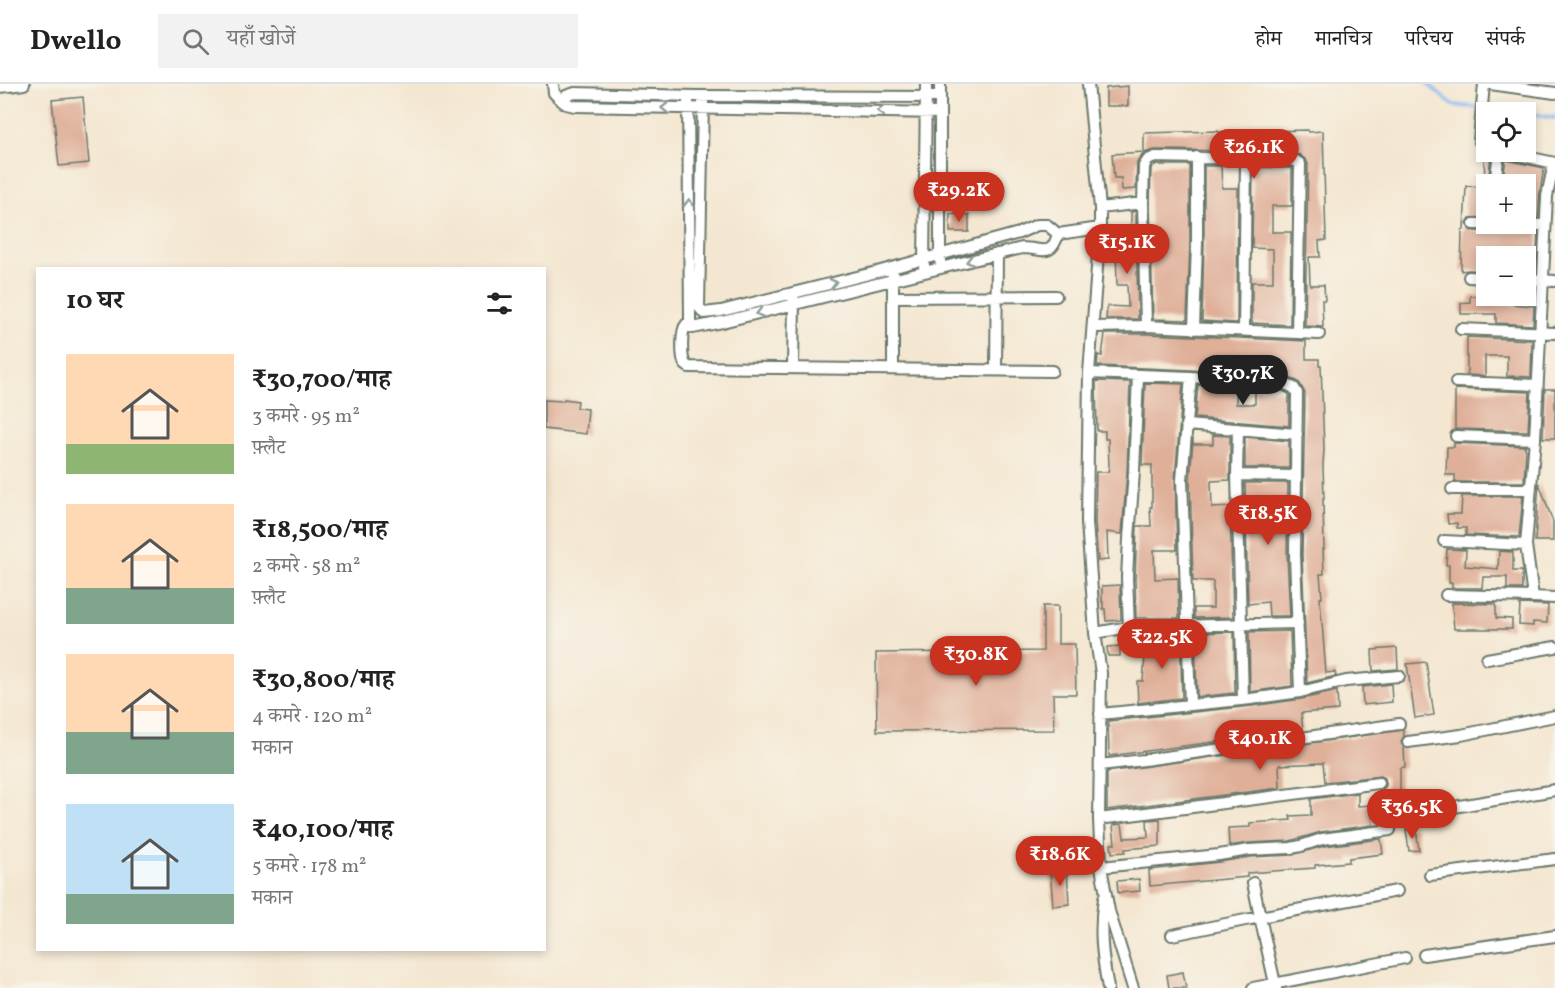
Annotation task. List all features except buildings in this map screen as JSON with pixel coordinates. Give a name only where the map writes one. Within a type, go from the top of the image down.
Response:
[{"type":"street","points":[[2,86],[24,84]]},
{"type":"street","points":[[553,84],[554,93],[566,104],[574,106],[939,113]]},
{"type":"street","points":[[925,272],[927,84]]},
{"type":"street","points":[[940,84],[941,268]]},
{"type":"street","points":[[1088,84],[1100,208],[1089,373],[1087,522],[1095,633],[1101,673],[1099,819],[1101,867],[1109,911],[1133,988]]},
{"type":"street","points":[[1482,102],[1484,84]]},
{"type":"street","points":[[1490,84],[1555,93]]},
{"type":"street","points":[[562,101],[566,96],[574,93],[939,97]]},
{"type":"street","points":[[687,95],[690,326],[696,328],[794,305],[1022,248],[1046,251],[1053,247],[1058,234]]},
{"type":"street","points":[[703,96],[699,307],[704,313],[893,268],[1019,233],[1038,225],[1047,225],[1058,234],[1100,228]]},
{"type":"street","points":[[1146,327],[1144,166],[1148,160],[1155,157],[1246,158],[1289,160],[1300,164],[1297,333]]},
{"type":"street","points":[[1194,329],[1197,157]]},
{"type":"street","points":[[1244,331],[1246,158]]},
{"type":"street","points":[[1533,597],[1527,545],[1535,439],[1547,196],[1554,163],[1536,159]]},
{"type":"street","points":[[1100,208],[1143,203]]},
{"type":"street","points":[[1536,225],[1545,225]]},
{"type":"street","points":[[996,370],[997,254]]},
{"type":"street","points":[[893,268],[893,369]]},
{"type":"street","points":[[1469,278],[1476,278]]},
{"type":"street","points":[[1536,280],[1555,281]]},
{"type":"street","points":[[793,368],[795,292]]},
{"type":"street","points":[[894,297],[1056,296]]},
{"type":"street","points":[[690,322],[684,328],[682,345],[682,356],[689,367],[1052,371]]},
{"type":"street","points":[[1093,327],[1319,334]]},
{"type":"street","points":[[1461,328],[1555,333]]},
{"type":"street","points":[[1089,373],[1191,377],[1290,385],[1294,388],[1297,393],[1295,555],[1300,692]]},
{"type":"street","points":[[1130,627],[1127,579],[1138,375]]},
{"type":"street","points":[[1190,705],[1182,480],[1191,377]]},
{"type":"street","points":[[1456,382],[1537,385]]},
{"type":"street","points":[[1186,425],[1297,434]]},
{"type":"street","points":[[1238,429],[1237,475],[1243,699]]},
{"type":"street","points":[[1456,436],[1535,439]]},
{"type":"street","points":[[1237,475],[1296,476]]},
{"type":"street","points":[[1452,489],[1530,489]]},
{"type":"street","points":[[1444,541],[1527,545]]},
{"type":"street","points":[[1446,595],[1555,598]]},
{"type":"street","points":[[1095,633],[1130,627],[1298,623]]},
{"type":"street","points":[[1487,658],[1555,647]]},
{"type":"street","points":[[1101,714],[1300,692],[1346,681],[1400,676]]},
{"type":"street","points":[[1408,742],[1461,735],[1555,716]]},
{"type":"street","points":[[1100,765],[1399,724]]},
{"type":"street","points":[[1099,819],[1379,783]]},
{"type":"street","points":[[1412,814],[1555,790]]},
{"type":"street","points":[[1101,867],[1249,850],[1291,848],[1322,839],[1390,830]]},
{"type":"street","points":[[1430,875],[1555,859]]},
{"type":"street","points":[[1253,883],[1275,986]]},
{"type":"street","points":[[1105,891],[1100,937],[1108,988]]},
{"type":"street","points":[[1172,935],[1397,891]]},
{"type":"street","points":[[1424,955],[1555,936]]},
{"type":"street","points":[[1253,988],[1275,986],[1405,958]]},
{"type":"waterway","points":[[1428,84],[1453,105],[1476,107]]},
{"type":"waterway","points":[[1536,115],[1555,118]]}]
